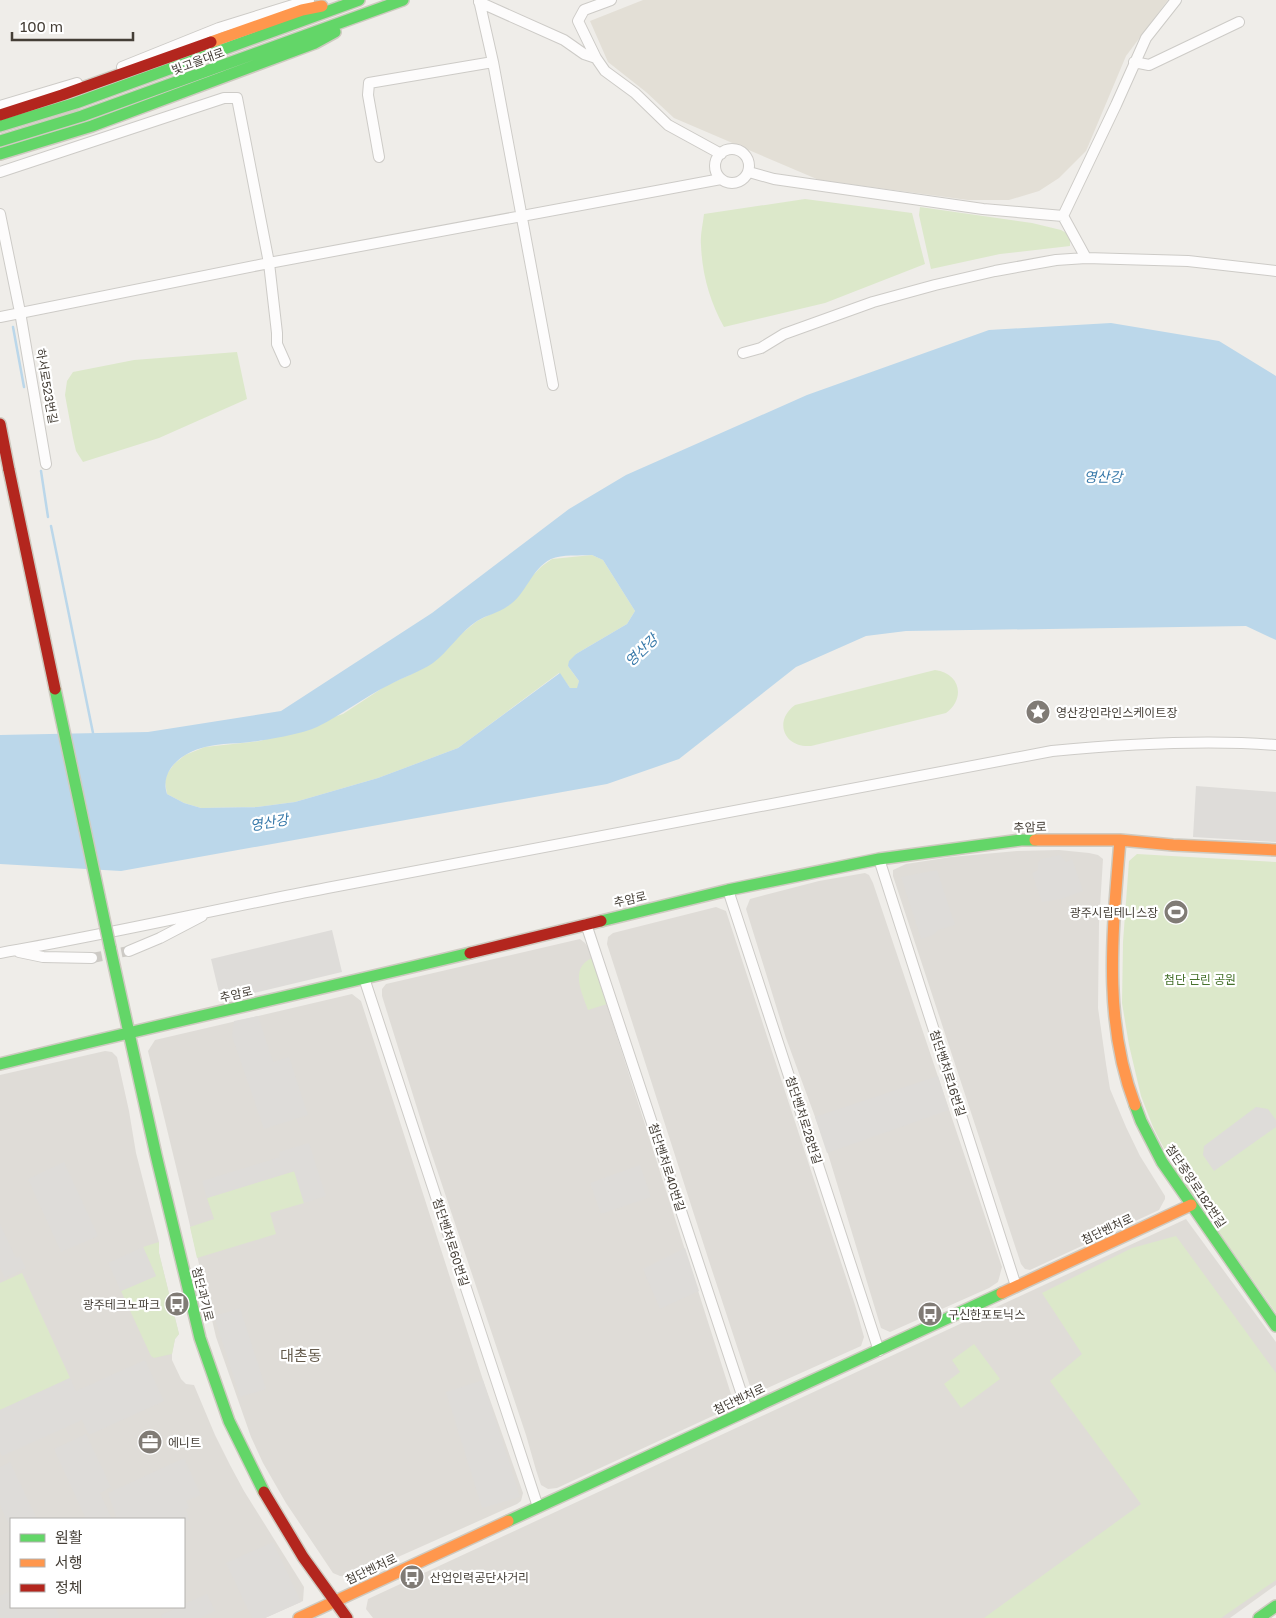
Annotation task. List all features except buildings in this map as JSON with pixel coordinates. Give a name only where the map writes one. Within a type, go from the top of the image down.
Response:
[{"type":"street","points":[[0,106],[103,75],[219,28],[309,0]]},
{"type":"street","points":[[0,115],[302,10],[355,0]]},
{"type":"street","name":"빛고을대로","points":[[0,126],[76,103],[359,0]]},
{"type":"street","name":"빛고을대로","points":[[0,141],[82,116],[403,0]]},
{"type":"street","points":[[611,0],[584,10],[578,21],[596,58],[605,70],[635,93],[668,125],[721,154]]},
{"type":"street","points":[[1062,216],[1146,38],[1176,0]]},
{"type":"street","points":[[479,1],[564,40],[584,54],[596,58]]},
{"type":"street","points":[[479,1],[553,385]]},
{"type":"street","points":[[0,154],[92,126],[306,47],[370,12]]},
{"type":"street","points":[[1134,62],[1149,65],[1239,22]]},
{"type":"street","points":[[379,157],[368,95],[369,83],[492,62]]},
{"type":"street","points":[[0,172],[224,98],[237,98],[269,263],[277,344],[285,362]]},
{"type":"street","points":[[731,149],[742,152],[749,161],[749,172],[746,177],[737,183],[731,184],[721,179],[717,175],[715,164],[721,154],[731,149]]},
{"type":"street","points":[[749,172],[774,179],[983,209],[1062,216]]},
{"type":"street","points":[[0,317],[269,263],[721,179]]},
{"type":"street","name":"하서로523번길","points":[[0,214],[20,312],[46,464]]},
{"type":"street","points":[[1062,216],[1086,258]]},
{"type":"street","points":[[744,353],[761,348],[792,331],[882,300],[995,271],[1056,260],[1086,258],[1188,261],[1276,271]]},
{"type":"street","name":"첨단과기로","points":[[0,424],[150,1135],[195,1320],[209,1368],[240,1447],[274,1510],[346,1618]]},
{"type":"street","points":[[0,953],[54,944],[223,908],[594,836],[1052,751],[1116,745],[1249,743],[1276,745]]},
{"type":"street","name":"추암로","points":[[0,1064],[128,1032],[340,985],[728,890],[879,859],[1021,840],[1120,840],[1276,850]]},
{"type":"street","name":"첨단중앙로182번길","points":[[1120,840],[1113,926],[1112,983],[1114,1023],[1126,1082],[1141,1121],[1162,1162],[1276,1326]]},
{"type":"street","name":"첨단벤처로16번길","points":[[879,859],[1016,1286]]},
{"type":"street","name":"첨단벤처로28번길","points":[[728,890],[879,1351]]},
{"type":"street","points":[[129,951],[160,938],[199,916],[223,908]]},
{"type":"street","name":"첨단벤처로40번길","points":[[586,924],[747,1410]]},
{"type":"street","points":[[13,951],[43,957],[92,958]]},
{"type":"street","name":"첨단벤처로60번길","points":[[364,978],[538,1507]]},
{"type":"street","name":"첨단벤처로","points":[[299,1618],[1191,1205]]},
{"type":"street","points":[[1259,1618],[1276,1606]]},
{"type":"shaded area","points":[[643,0],[1168,0],[1126,56],[1086,151],[1059,178],[1039,191],[1009,200],[968,200],[819,180],[674,118],[646,92],[608,62],[590,21]]},
{"type":"shaded area","points":[[1196,786],[1276,792],[1276,842],[1193,837]]},
{"type":"shaded area","points":[[1059,850],[1089,853],[1098,855],[1103,859],[1099,923],[1098,1008],[1110,1089],[1140,1156],[1165,1196],[1165,1199],[1159,1210],[1030,1270],[1025,1269],[1021,1264],[893,876],[893,870],[906,864],[951,857],[1017,851]]},
{"type":"shaded area","points":[[1060,855],[1066,862],[1072,859],[1083,891],[1061,899],[1042,902],[1032,873],[1038,870],[1038,863],[1041,859]]},
{"type":"shaded area","points":[[937,870],[955,925],[938,930],[933,935],[921,939],[901,877]]},
{"type":"shaded area","points":[[865,873],[869,875],[873,883],[1002,1267],[998,1282],[989,1288],[890,1332],[881,1328],[825,1144],[786,1038],[746,909],[750,899],[819,881]]},
{"type":"shaded area","points":[[716,907],[726,911],[864,1337],[861,1346],[763,1390],[756,1390],[750,1386],[607,944],[608,937],[613,933]]},
{"type":"shaded area","points":[[332,930],[342,972],[221,1001],[211,959]]},
{"type":"shaded area","points":[[580,939],[589,949],[732,1402],[730,1408],[557,1488],[548,1489],[541,1485],[536,1470],[428,1143],[382,996],[382,989],[386,984]]},
{"type":"shaded area","points":[[352,994],[361,1001],[483,1380],[523,1493],[521,1501],[517,1504],[353,1577],[340,1576],[333,1573],[286,1503],[263,1463],[251,1437],[216,1337],[148,1051],[155,1040]]},
{"type":"shaded area","points":[[258,1016],[273,1062],[289,1057],[308,1115],[264,1129],[232,1036],[234,1021]]},
{"type":"shaded area","points":[[105,1051],[112,1052],[117,1057],[136,1153],[159,1242],[159,1253],[179,1334],[175,1339],[172,1360],[181,1379],[186,1384],[194,1385],[215,1435],[244,1491],[304,1587],[303,1601],[265,1618],[0,1618],[0,1075]]},
{"type":"shaded area","points":[[938,1076],[949,1110],[827,1153],[815,1117]]},
{"type":"shaded area","points":[[1256,1107],[1268,1109],[1276,1120],[1276,1127],[1214,1171],[1203,1155],[1204,1146]]},
{"type":"shaded area","points":[[309,1143],[326,1196],[304,1203],[294,1171],[207,1198],[202,1181],[280,1157],[279,1152]]},
{"type":"shaded area","points":[[64,1162],[98,1236],[61,1252],[28,1179]]},
{"type":"shaded area","points":[[640,1165],[651,1197],[601,1214],[590,1183]]},
{"type":"shaded area","points":[[1186,1219],[1276,1342],[1276,1585],[1230,1618],[373,1618],[366,1609],[368,1599]]},
{"type":"shaded area","points":[[0,1224],[16,1258],[20,1256],[26,1268],[5,1278],[0,1268]]},
{"type":"shaded area","points":[[143,1247],[156,1276],[121,1291],[108,1263]]},
{"type":"shaded area","points":[[685,1248],[699,1291],[660,1309],[643,1269]]},
{"type":"shaded area","points":[[240,1308],[266,1389],[240,1397],[214,1316]]},
{"type":"shaded area","points":[[145,1360],[164,1401],[89,1435],[82,1420],[2,1456],[0,1452],[0,1410],[70,1378],[76,1391]]},
{"type":"shaded area","points":[[483,1380],[520,1497],[482,1508],[446,1392]]},
{"type":"shaded area","points":[[86,1434],[111,1487],[100,1493],[112,1518],[86,1518],[54,1449]]},
{"type":"shaded area","points":[[184,1458],[201,1495],[186,1501],[189,1508],[186,1509],[189,1520],[185,1522],[185,1518],[117,1518],[108,1493]]},
{"type":"shaded area","points":[[10,1462],[37,1518],[10,1518],[10,1527],[0,1505],[0,1467]]},
{"type":"shaded area","points":[[273,1542],[301,1602],[265,1618],[252,1618],[226,1563]]},
{"type":"shaded area","points":[[10,1591],[10,1608],[55,1608],[60,1618],[0,1618],[0,1596]]},
{"type":"shaded area","points":[[207,1594],[215,1611],[200,1618],[162,1618],[161,1615],[177,1608],[185,1608],[185,1604]]},
{"type":"green space","points":[[805,199],[912,213],[925,264],[825,303],[724,327],[711,298],[703,267],[701,233],[704,214]]},
{"type":"green space","points":[[920,207],[1032,223],[1061,230],[1070,235],[1070,246],[1000,254],[931,269],[919,215]]},
{"type":"green space","points":[[237,352],[247,399],[159,438],[83,462],[76,451],[65,395],[67,381],[73,372],[134,360]]},
{"type":"green space","points":[[592,555],[603,560],[635,611],[627,624],[576,654],[568,666],[579,681],[578,688],[570,688],[559,673],[458,748],[378,778],[295,802],[257,807],[201,808],[184,803],[167,794],[165,782],[167,774],[174,764],[185,755],[205,747],[260,741],[343,714],[387,685],[412,674],[477,621],[509,605],[518,596],[528,580],[552,559]]},
{"type":"green space","points":[[935,670],[950,676],[955,681],[957,687],[958,694],[956,700],[946,713],[811,746],[794,743],[785,732],[783,726],[784,718],[795,705]]},
{"type":"green space","name":"첨단 근린 공원","points":[[1137,854],[1276,862],[1276,1313],[1174,1168],[1153,1127],[1141,1096],[1129,1045],[1122,1003],[1123,942],[1129,861]]},
{"type":"green space","points":[[592,958],[607,1004],[588,1010],[579,981],[579,974],[585,962]]},
{"type":"green space","points":[[295,1171],[304,1203],[270,1213],[276,1234],[197,1258],[190,1227],[214,1219],[207,1198]]},
{"type":"green space","points":[[1176,1236],[1276,1373],[1276,1580],[1221,1618],[984,1618],[1141,1504],[1050,1381],[1082,1354],[1042,1293],[1132,1248]]},
{"type":"green space","points":[[159,1242],[159,1253],[179,1334],[175,1339],[172,1354],[154,1358],[151,1356],[121,1291],[156,1276],[143,1247]]},
{"type":"green space","points":[[22,1273],[70,1378],[0,1410],[0,1283]]},
{"type":"green space","points":[[974,1344],[1000,1379],[961,1408],[944,1384],[960,1372],[952,1360]]},
{"type":"water","name":"영산강","points":[[1111,323],[1219,341],[1276,376],[1276,640],[1246,626],[906,631],[866,636],[796,667],[679,759],[607,784],[121,871],[0,864],[0,735],[148,732],[281,711],[432,613],[569,509],[626,475],[807,395],[989,330]],"holes":[[[592,555],[603,560],[635,611],[627,624],[576,654],[569,661],[568,666],[579,681],[577,688],[570,688],[560,673],[458,748],[378,778],[295,802],[257,807],[201,808],[184,803],[167,794],[165,785],[170,769],[189,753],[205,747],[252,742],[297,734],[317,727],[394,682],[433,663],[471,625],[514,601],[544,563],[555,557],[566,556]]]},
{"type":"waterway","points":[[13,327],[24,387]]},
{"type":"waterway","points":[[41,471],[48,517]]},
{"type":"waterway","points":[[51,526],[93,733]]},
{"type":"tunnel","points":[[92,958],[129,951]]},
{"type":"traffic: fast","points":[[0,126],[76,103],[359,0]]},
{"type":"traffic: fast","points":[[0,141],[82,116],[403,0]]},
{"type":"traffic: fast","points":[[0,154],[92,126],[315,43],[335,32]]},
{"type":"traffic: fast","points":[[55,689],[110,947]]},
{"type":"traffic: fast","points":[[601,921],[728,890],[879,859],[1021,840],[1035,840]]},
{"type":"traffic: fast","points":[[110,947],[156,1155],[200,1338],[229,1421],[264,1492]]},
{"type":"traffic: fast","points":[[0,1064],[470,953]]},
{"type":"traffic: fast","points":[[1135,1105],[1162,1162],[1276,1326]]},
{"type":"traffic: fast","points":[[508,1521],[1002,1293]]},
{"type":"traffic: fast","points":[[1259,1618],[1276,1606]]},
{"type":"traffic: slow","points":[[211,42],[302,10],[322,6]]},
{"type":"traffic: slow","points":[[1035,840],[1120,840],[1173,845],[1276,850]]},
{"type":"traffic: slow","points":[[1120,840],[1112,974],[1118,1040],[1125,1073],[1135,1105]]},
{"type":"traffic: slow","points":[[1002,1293],[1191,1205]]},
{"type":"traffic: slow","points":[[299,1618],[508,1521]]},
{"type":"traffic: jam","points":[[0,115],[211,42]]},
{"type":"traffic: jam","points":[[0,424],[9,470]]},
{"type":"traffic: jam","points":[[9,470],[55,689]]},
{"type":"traffic: jam","points":[[470,953],[601,921]]},
{"type":"traffic: jam","points":[[264,1492],[303,1557],[347,1618]]},
{"type":"place","name":"영산강인라인스케이트장","points":[[1038,712]]},
{"type":"place","name":"광주시립테니스장","points":[[1176,912]]},
{"type":"place","name":"광주테크노파크","points":[[177,1304]]},
{"type":"place","name":"구신한포토닉스","points":[[930,1314]]},
{"type":"place","name":"에니트","points":[[150,1442]]},
{"type":"place","name":"산업인력공단사거리","points":[[412,1577]]},
{"type":"district","name":"대촌동","points":[[301,1355]]}]
